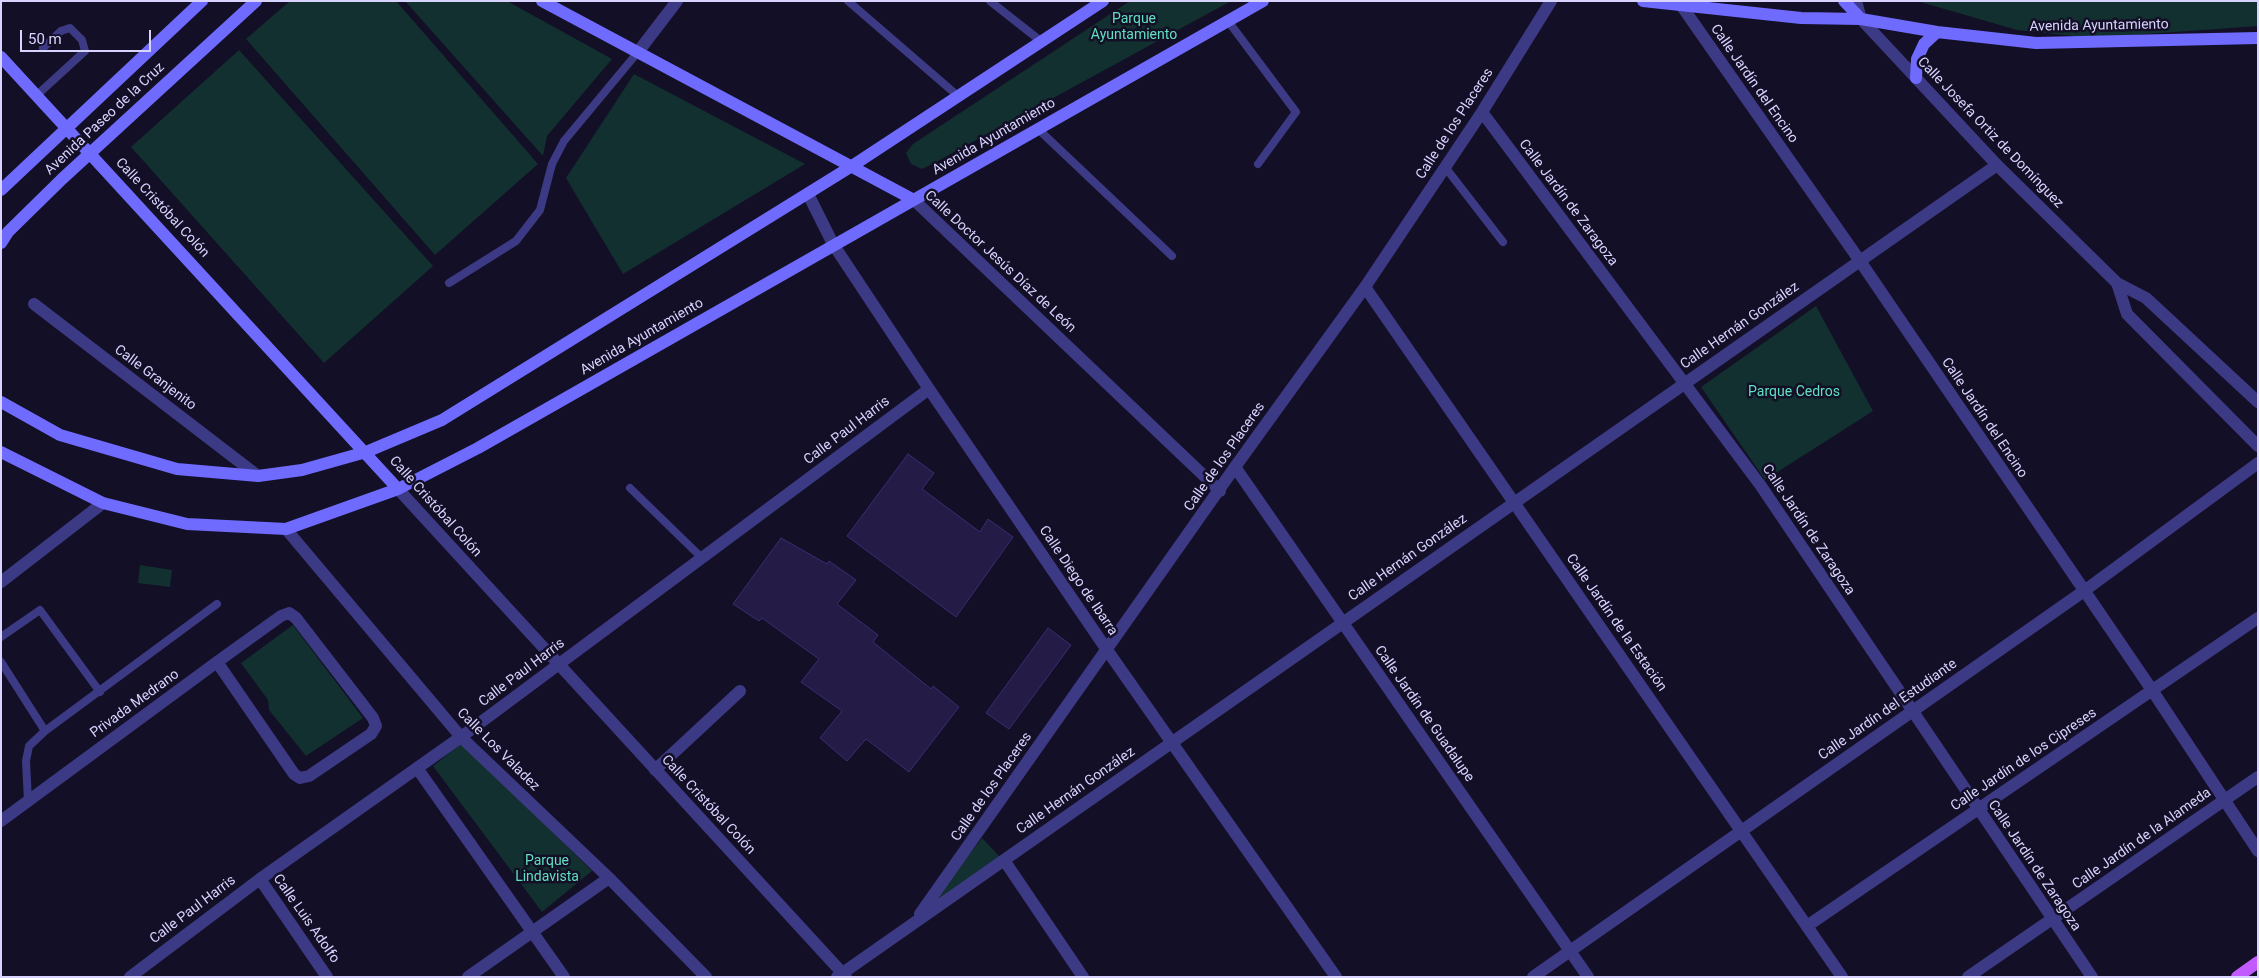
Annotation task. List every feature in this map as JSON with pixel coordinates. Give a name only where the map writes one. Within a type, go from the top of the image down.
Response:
[{"type":"main road","name":"Avenida Paseo de la Cruz","points":[[1,190],[202,1]]},
{"type":"main road","name":"Avenida Paseo de la Cruz","points":[[1,243],[8,232],[90,152],[256,1]]},
{"type":"main road","name":"Calle Doctor Jesús Díaz de León","points":[[542,1],[914,200]]},
{"type":"main road","points":[[1,402],[60,435],[177,470],[258,476],[302,470],[366,452],[442,420],[808,194],[1103,1]]},
{"type":"main road","name":"Avenida Ayuntamiento","points":[[1,452],[103,503],[187,524],[286,529],[398,489],[495,438],[1263,1]]},
{"type":"main road","name":"Avenida Ayuntamiento","points":[[1643,1],[1801,18],[1861,19],[1937,32],[2036,43],[2258,38]]},
{"type":"main road","name":"Calle Josefa Ortiz de Domínguez","points":[[1844,1],[1861,19]]},
{"type":"main road","points":[[1916,78],[1917,59],[1924,44],[1937,32]]},
{"type":"main road","name":"Calle Cristóbal Colón","points":[[1,57],[398,489]]},
{"type":"main road","points":[[2237,977],[2258,962]]},
{"type":"street","points":[[638,52],[677,1]]},
{"type":"street","name":"Calle de los Placeres","points":[[914,923],[1365,287],[1482,112],[1551,1]]},
{"type":"street","points":[[1856,1],[1861,19]]},
{"type":"street","name":"Calle Jardín del Encino","points":[[1681,5],[1860,261],[2152,690],[2223,801],[2258,851]]},
{"type":"street","name":"Calle Josefa Ortiz de Domínguez","points":[[1861,19],[1997,165],[2117,282],[2146,298],[2258,402]]},
{"type":"street","name":"Calle Jardín de Zaragoza","points":[[1482,112],[1761,486],[2092,977]]},
{"type":"street","name":"Calle Hernán González","points":[[842,975],[1513,502],[1997,165]]},
{"type":"street","name":"Calle Diego de Ibarra","points":[[808,194],[833,244],[929,389],[1107,650],[1336,977]]},
{"type":"street","name":"Calle Doctor Jesús Díaz de León","points":[[914,200],[1220,491]]},
{"type":"street","name":"Calle Josefa Ortiz de Domínguez","points":[[2117,282],[2127,314],[2258,446]]},
{"type":"street","name":"Calle Jardín de la Estación","points":[[1365,287],[1842,977]]},
{"type":"street","name":"Calle Granjenito","points":[[34,304],[258,476]]},
{"type":"street","name":"Calle Paul Harris","points":[[130,977],[260,879],[461,737],[929,389]]},
{"type":"street","name":"Calle Jardín del Estudiante","points":[[1533,977],[2084,591],[2258,463]]},
{"type":"street","name":"Calle Jardín de Guadalupe","points":[[1235,468],[1588,977]]},
{"type":"street","name":"Calle Cristóbal Colón","points":[[398,489],[842,975]]},
{"type":"street","points":[[1,582],[103,503]]},
{"type":"street","name":"Calle Los Valadez","points":[[286,529],[461,737],[609,878],[706,977]]},
{"type":"street","name":"Privada Medrano","points":[[1,821],[217,662],[281,616],[289,613],[296,618],[373,718],[376,726],[371,734],[309,776],[300,778],[294,774],[217,662]]},
{"type":"street","name":"Calle Jardín de los Cipreses","points":[[1807,926],[2258,618]]},
{"type":"street","points":[[655,770],[740,691]]},
{"type":"street","points":[[417,768],[564,977]]},
{"type":"street","name":"Calle Jardín de la Alameda","points":[[1968,977],[2258,777]]},
{"type":"street","points":[[1004,860],[1083,977]]},
{"type":"street","points":[[468,977],[609,878]]},
{"type":"street","name":"Calle Luis Adolfo","points":[[260,879],[327,977]]},
{"type":"lane","points":[[848,1],[958,96]]},
{"type":"lane","points":[[990,1],[1042,42]]},
{"type":"lane","points":[[1228,21],[1296,112],[1258,164]]},
{"type":"lane","points":[[37,95],[85,51],[82,40],[70,28],[61,31],[43,48]]},
{"type":"lane","points":[[448,283],[516,241],[540,210],[552,164],[564,141],[638,52]]},
{"type":"lane","points":[[1038,129],[1172,256]]},
{"type":"lane","points":[[1445,168],[1503,242]]},
{"type":"lane","points":[[630,488],[701,558]]},
{"type":"lane","points":[[28,801],[26,762],[29,746],[45,731],[217,604]]},
{"type":"lane","points":[[1,637],[40,610],[100,692]]},
{"type":"lane","points":[[1,662],[45,731]]},
{"type":"green space","points":[[290,1],[396,1],[538,164],[435,255],[246,39]]},
{"type":"green space","points":[[405,1],[507,1],[612,59],[547,136],[543,156]]},
{"type":"green space","name":"Parque Ayuntamiento","points":[[1130,1],[1231,1],[936,162],[922,169],[911,164],[906,153],[913,144]]},
{"type":"green space","points":[[1917,1],[2258,1],[2258,26],[2092,38],[2017,30]]},
{"type":"green space","points":[[239,50],[433,266],[324,363],[131,147]]},
{"type":"green space","points":[[634,74],[805,164],[623,274],[566,178]]},
{"type":"green space","name":"Parque Cedros","points":[[1816,306],[1873,411],[1765,480],[1701,387]]},
{"type":"green space","points":[[140,565],[172,570],[170,587],[138,583]]},
{"type":"green space","points":[[293,625],[363,718],[306,756],[269,710],[268,700],[241,663]]},
{"type":"green space","name":"Parque Lindavista","points":[[462,743],[592,871],[542,912],[433,766]]},
{"type":"green space","points":[[982,838],[1001,858],[922,915]]},
{"type":"building","points":[[908,454],[934,473],[922,489],[980,532],[988,519],[1013,537],[956,617],[847,536]]},
{"type":"building","points":[[781,538],[827,564],[829,561],[856,580],[837,604],[878,635],[873,642],[931,689],[933,686],[959,707],[909,772],[866,739],[847,761],[820,738],[842,711],[801,682],[819,659],[762,618],[759,621],[733,604]]},
{"type":"building","points":[[1048,628],[1071,645],[1009,729],[986,713]]}]
